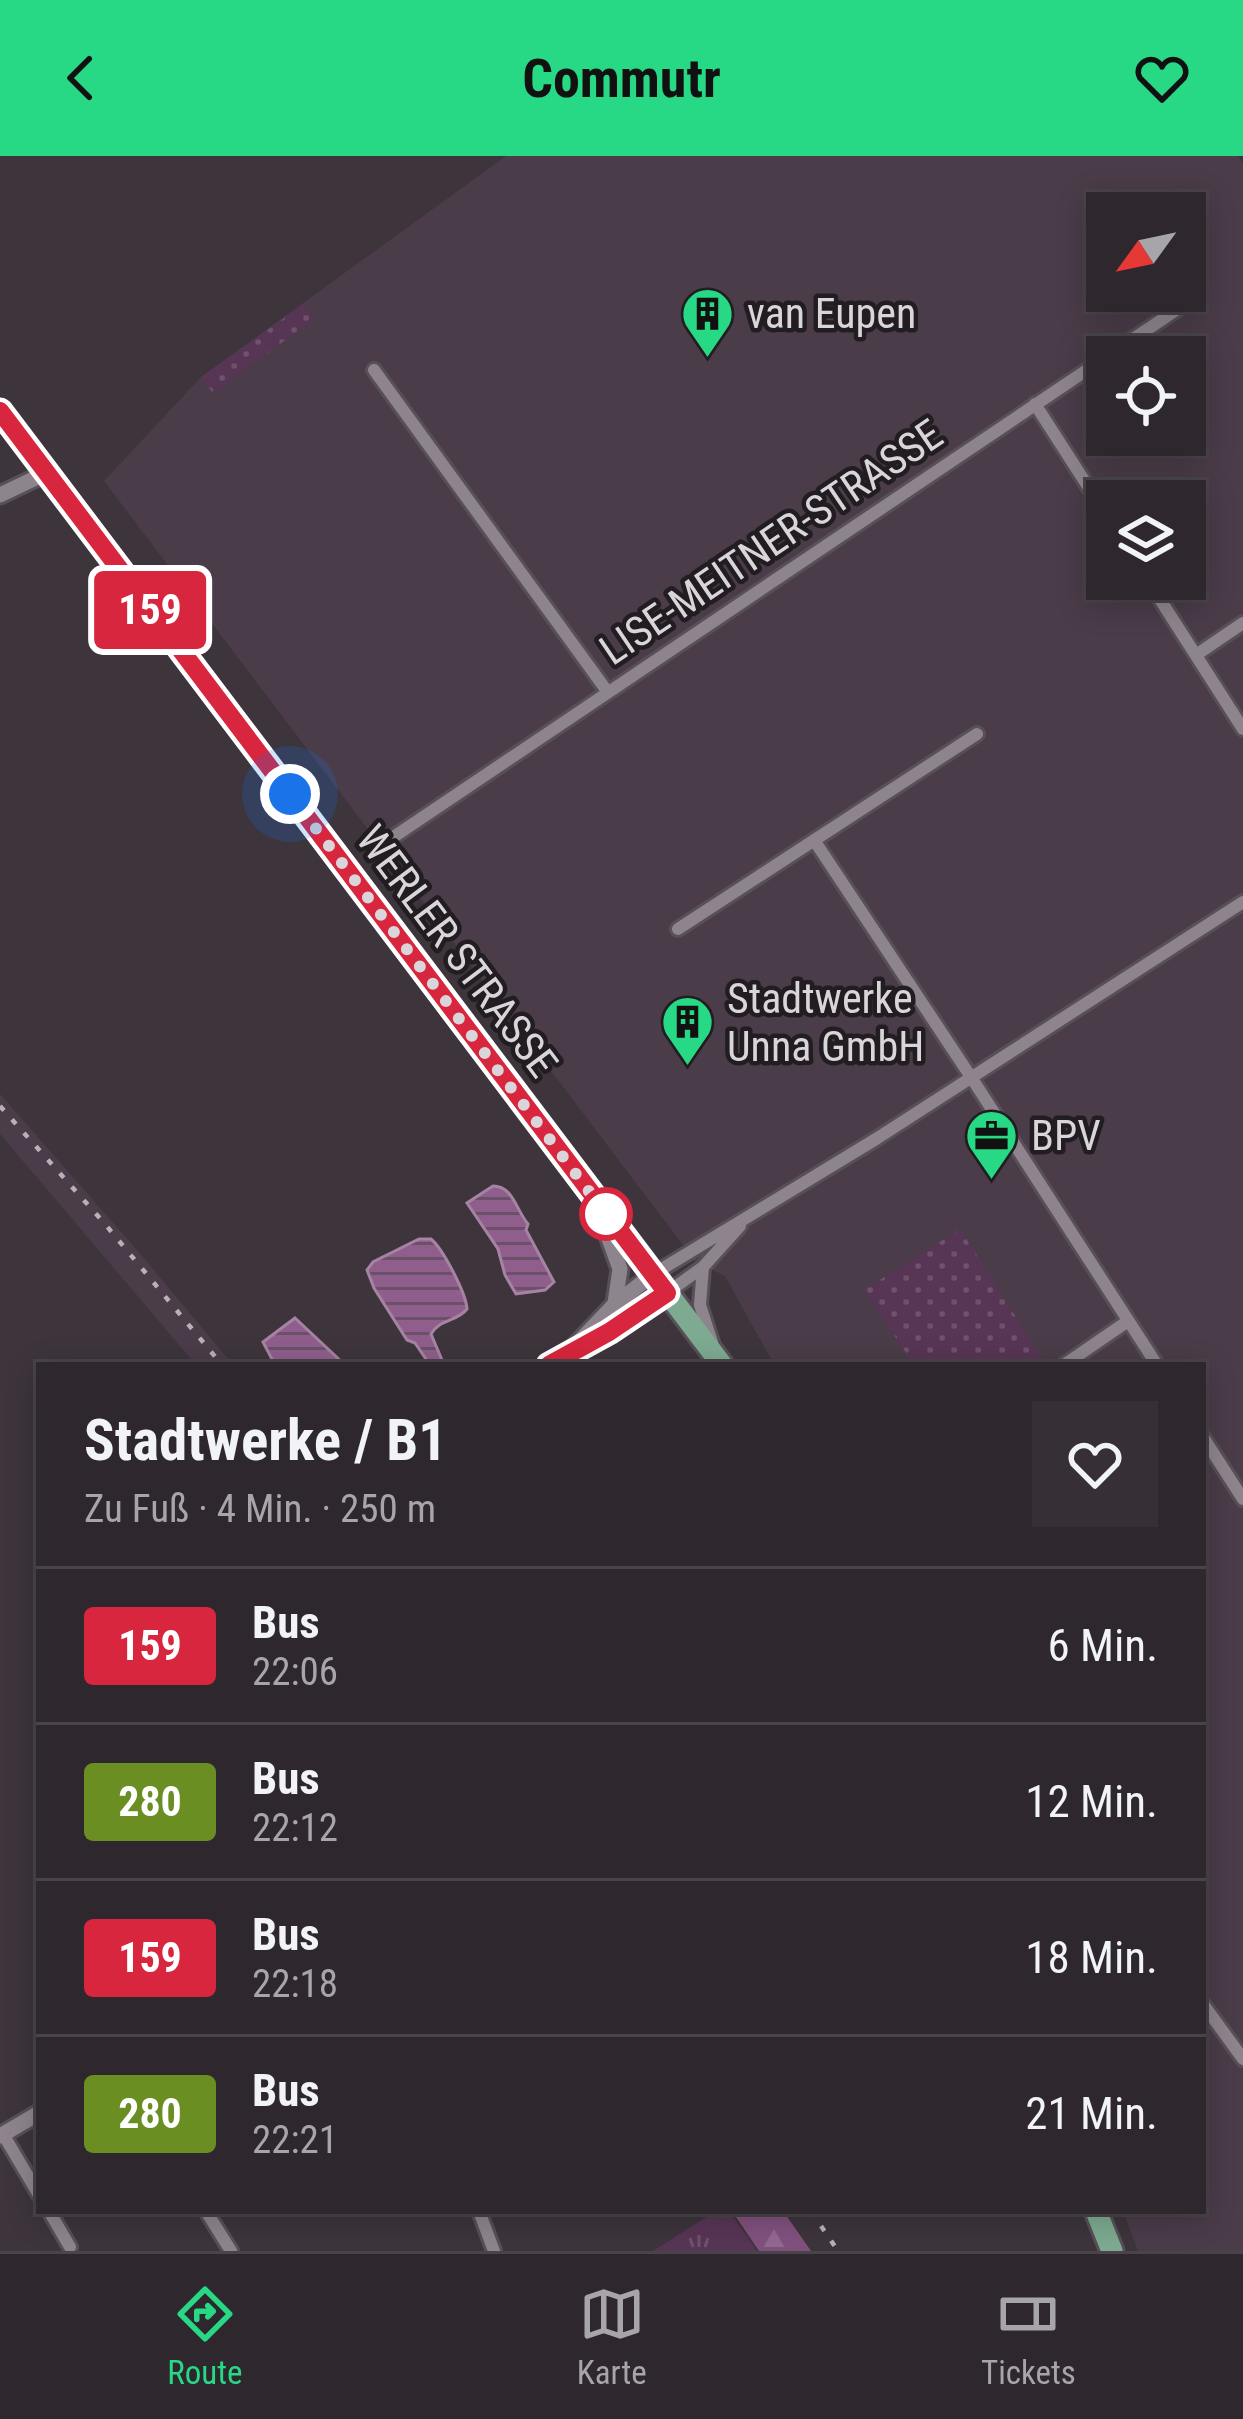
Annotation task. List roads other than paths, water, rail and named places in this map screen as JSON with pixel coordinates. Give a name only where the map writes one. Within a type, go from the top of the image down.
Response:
[{"type":"main road","name":"WERLER STRASSE","points":[[0,411],[719,1361]]},
{"type":"main road","points":[[1097,2214],[1112,2251]]},
{"type":"street","name":"LISE-MEITNER-STRASSE","points":[[389,840],[1173,312]]},
{"type":"street","points":[[374,370],[607,692]]},
{"type":"street","points":[[1036,404],[1086,484]]},
{"type":"street","points":[[0,495],[46,472]]},
{"type":"street","points":[[1161,600],[1243,729]]},
{"type":"street","points":[[1196,655],[1243,623]]},
{"type":"street","points":[[678,929],[976,734]]},
{"type":"street","points":[[814,841],[1155,1362]]},
{"type":"street","points":[[568,1352],[588,1345],[718,1233],[1243,902]]},
{"type":"street","points":[[597,1202],[620,1269],[615,1304]]},
{"type":"street","points":[[553,1362],[615,1304],[703,1267],[745,1220]]},
{"type":"street","points":[[703,1267],[700,1305],[719,1361]]},
{"type":"street","points":[[1068,1362],[1129,1321]]},
{"type":"street","points":[[1206,1442],[1243,1499]]},
{"type":"street","points":[[1206,2008],[1243,2059]]},
{"type":"street","points":[[36,2115],[2,2135],[36,2189]]},
{"type":"street","points":[[51,2214],[70,2247]]},
{"type":"street","points":[[208,2214],[231,2251]]},
{"type":"street","points":[[480,2214],[494,2251]]},
{"type":"railway","points":[[0,1106],[220,1362]]},
{"type":"railway","points":[[813,2214],[838,2251]]},
{"type":"place","name":"van Eupen","points":[[708,359]]},
{"type":"place","name":"Stadtwerke Unna GmbH","points":[[688,1068]]},
{"type":"place","name":"BPV","points":[[992,1181]]}]
